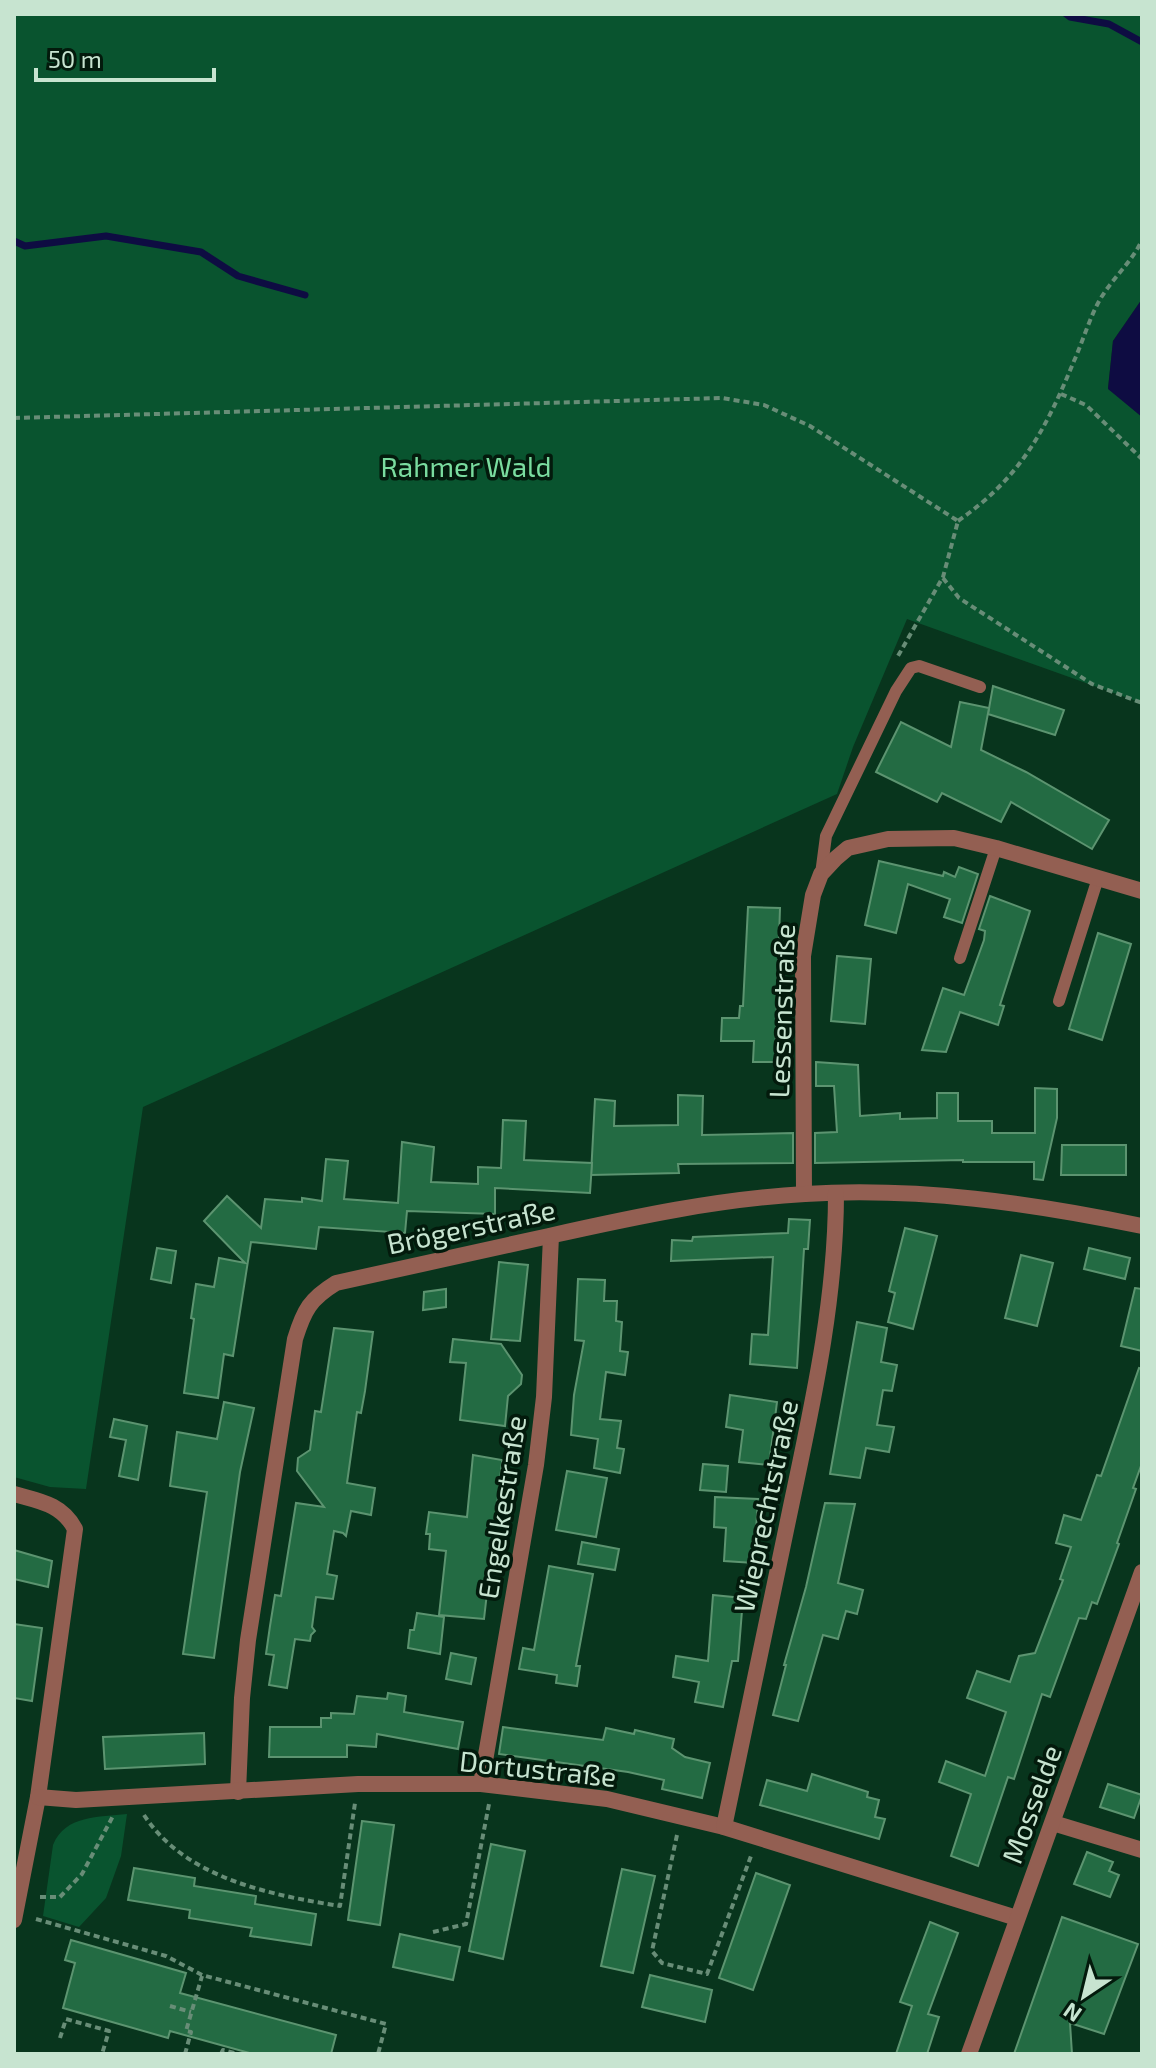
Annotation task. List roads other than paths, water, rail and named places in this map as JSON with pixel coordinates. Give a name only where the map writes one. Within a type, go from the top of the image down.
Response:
[{"type":"street","points":[[821,874],[848,848],[888,839],[954,838],[1142,891]]},
{"type":"street","name":"Lessenstraße","points":[[804,1194],[803,956],[813,895],[821,874]]},
{"type":"street","name":"Wieprechtstraße","points":[[724,1827],[829,1316],[836,1250],[836,1193]]},
{"type":"street","name":"Brögerstraße","points":[[238,1792],[248,1640],[295,1339],[303,1314],[317,1294],[336,1283],[624,1218],[709,1203],[804,1194],[1001,1201],[1142,1226]]},
{"type":"street","name":"Engelkestraße","points":[[486,1791],[544,1397],[551,1236]]},
{"type":"street","points":[[14,1494],[52,1504],[68,1516],[75,1529],[38,1797],[14,1920]]},
{"type":"street","name":"Mosselde","points":[[969,2054],[1142,1572]]},
{"type":"street","name":"Dortustraße","points":[[38,1797],[76,1800],[358,1784],[607,1799],[724,1827],[1017,1918]]},
{"type":"street","points":[[1053,1823],[1142,1850]]},
{"type":"lane","points":[[821,874],[826,836],[896,691],[911,668],[919,666],[980,687]]},
{"type":"lane","points":[[960,958],[996,848]]},
{"type":"lane","points":[[1059,1001],[1098,878]]},
{"type":"waterway","points":[[1066,14],[1109,24],[1142,42]]},
{"type":"waterway","points":[[14,241],[25,246],[106,236],[201,252],[238,276],[305,295]]},
{"type":"park label","name":"Rahmer Wald","points":[[466,466]]}]
